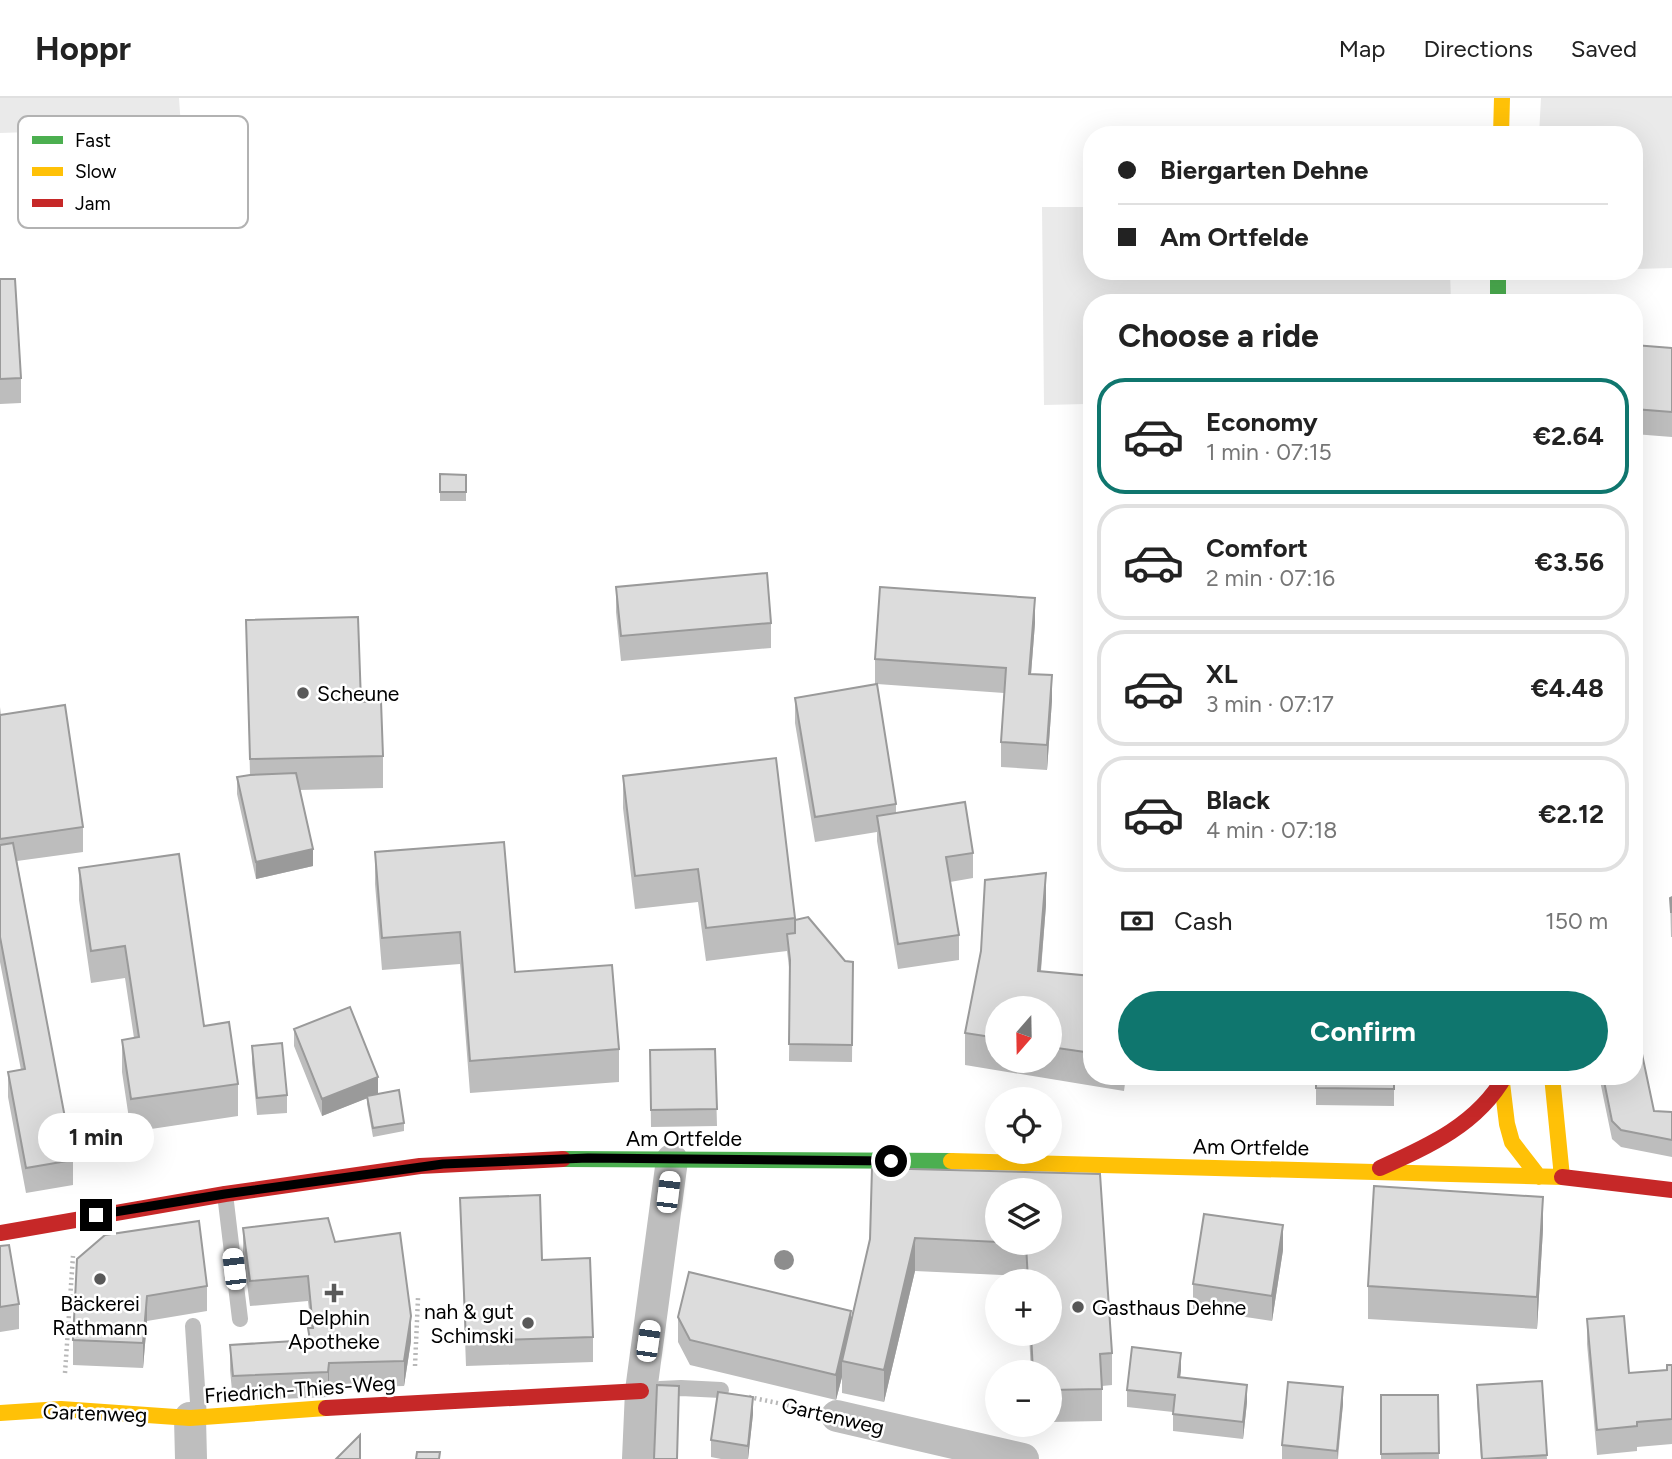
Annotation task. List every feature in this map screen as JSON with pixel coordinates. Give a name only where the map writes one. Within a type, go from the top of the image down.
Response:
[{"type":"main road","points":[[1501,126],[1502,98]]},
{"type":"main road","name":"Am Ortfelde","points":[[1373,1171],[1423,1149],[1467,1121],[1499,1085]]},
{"type":"main road","name":"Am Ortfelde","points":[[1504,1085],[1507,1124],[1512,1142],[1539,1177]]},
{"type":"main road","points":[[1553,1085],[1562,1177]]},
{"type":"main road","name":"Am Ortfelde","points":[[0,1233],[225,1194],[443,1164],[588,1158],[936,1161],[1373,1171],[1562,1177],[1672,1190]]},
{"type":"main road","name":"Friedrich-Thies-Weg","points":[[194,1418],[413,1402],[641,1391]]},
{"type":"main road","name":"Gartenweg","points":[[0,1413],[61,1409],[194,1418]]},
{"type":"street","points":[[638,1459],[641,1391],[672,1160]]},
{"type":"street","name":"Gartenweg","points":[[837,1416],[1023,1459]]},
{"type":"street","points":[[191,1459],[194,1418]]},
{"type":"lane","points":[[225,1194],[240,1319]]},
{"type":"lane","points":[[193,1326],[194,1418]]},
{"type":"lane","points":[[641,1391],[681,1388],[721,1391]]},
{"type":"path","points":[[65,1364],[75,1219]]},
{"type":"path","points":[[413,1402],[418,1298]]},
{"type":"path","name":"Gartenweg","points":[[721,1391],[837,1416]]},
{"type":"shaded area","points":[[0,98],[179,98],[180,116],[18,116],[18,132],[0,133]]},
{"type":"shaded area","points":[[1541,98],[1672,98],[1672,268],[1643,269],[1643,126],[1539,126]]},
{"type":"shaded area","points":[[1042,207],[1083,207],[1083,280],[1450,280],[1451,294],[1083,294],[1083,404],[1044,405]]},
{"type":"building","points":[[0,279],[15,279],[21,378],[0,379]]},
{"type":"building","points":[[1643,346],[1672,348],[1672,412],[1643,410]]},
{"type":"building","points":[[440,474],[466,475],[466,492],[440,492]]},
{"type":"building","points":[[767,573],[771,623],[621,636],[616,587]]},
{"type":"building","points":[[880,587],[1035,598],[1029,674],[1052,675],[1047,745],[1001,742],[1006,668],[875,659]]},
{"type":"building","name":"Scheune","points":[[358,617],[361,702],[381,701],[383,756],[250,759],[246,620]]},
{"type":"building","points":[[877,684],[896,804],[815,817],[795,698]]},
{"type":"building","points":[[65,705],[83,827],[0,839],[0,715]]},
{"type":"building","points":[[776,758],[795,918],[706,928],[698,869],[635,876],[623,776]]},
{"type":"building","points":[[296,773],[313,849],[256,862],[237,777]]},
{"type":"building","points":[[965,802],[973,853],[946,857],[959,935],[898,944],[877,816]]},
{"type":"building","points":[[504,842],[515,972],[612,965],[619,1049],[470,1061],[460,932],[382,938],[375,852]]},
{"type":"building","points":[[13,843],[73,1160],[26,1168],[8,1072],[25,1069],[0,937],[0,845]]},
{"type":"building","points":[[179,854],[204,1026],[229,1022],[238,1084],[131,1099],[122,1040],[139,1037],[125,946],[91,951],[79,868]]},
{"type":"building","points":[[1046,873],[1038,971],[1083,975],[1083,1052],[1062,1049],[1062,996],[985,996],[985,1036],[965,1033],[981,951],[985,880]]},
{"type":"building","points":[[808,917],[845,961],[853,962],[852,1045],[789,1044],[790,960],[787,934],[795,933],[795,920]]},
{"type":"building","points":[[350,1007],[378,1077],[322,1099],[294,1029]]},
{"type":"building","points":[[282,1043],[287,1095],[257,1098],[252,1046]]},
{"type":"building","points":[[715,1049],[717,1109],[651,1110],[650,1050]]},
{"type":"building","points":[[1643,1059],[1654,1111],[1672,1112],[1672,1140],[1621,1130],[1612,1121],[1605,1085],[1643,1085]]},
{"type":"building","points":[[1316,1085],[1394,1085],[1394,1089],[1316,1088]]},
{"type":"building","points":[[399,1090],[404,1123],[373,1128],[367,1096]]},
{"type":"building","name":"Gasthaus Dehne","points":[[872,1168],[1100,1174],[1112,1353],[1100,1354],[1102,1389],[1062,1390],[1062,1360],[1032,1360],[1032,1346],[1062,1346],[1062,1269],[1027,1269],[1027,1255],[1062,1255],[1062,1178],[985,1178],[985,1241],[915,1238],[884,1370],[842,1361],[870,1239]]},
{"type":"building","points":[[1374,1186],[1543,1197],[1537,1297],[1368,1286]]},
{"type":"building","name":"nah & gut Schimski","points":[[540,1195],[542,1260],[590,1258],[593,1337],[466,1341],[460,1198]]},
{"type":"building","points":[[1204,1214],[1283,1225],[1272,1296],[1193,1284]]},
{"type":"building","points":[[328,1218],[335,1242],[400,1233],[411,1316],[404,1361],[329,1363],[328,1372],[233,1376],[230,1345],[310,1340],[308,1328],[313,1328],[308,1276],[250,1281],[243,1228]]},
{"type":"building","points":[[199,1221],[207,1286],[147,1296],[143,1343],[73,1340],[77,1259],[105,1235]]},
{"type":"building","points":[[9,1245],[19,1304],[0,1307],[0,1246]]},
{"type":"building","points":[[689,1272],[851,1311],[836,1375],[690,1340],[678,1317]]},
{"type":"building","points":[[1624,1316],[1629,1373],[1667,1370],[1667,1365],[1672,1365],[1672,1419],[1637,1422],[1637,1426],[1597,1430],[1587,1319]]},
{"type":"building","points":[[1132,1347],[1181,1353],[1178,1377],[1247,1385],[1243,1422],[1173,1414],[1175,1395],[1127,1390]]},
{"type":"building","points":[[1542,1381],[1547,1455],[1482,1459],[1477,1385]]},
{"type":"building","points":[[1288,1382],[1343,1387],[1337,1451],[1282,1445]]},
{"type":"building","points":[[657,1385],[679,1386],[677,1459],[654,1459]]},
{"type":"building","points":[[718,1392],[753,1397],[748,1446],[711,1440]]},
{"type":"building","points":[[1381,1395],[1438,1395],[1439,1453],[1381,1454]]},
{"type":"building","points":[[360,1435],[360,1459],[336,1459]]},
{"type":"building","points":[[417,1452],[440,1452],[439,1459],[416,1459]]},
{"type":"traffic: fast","points":[[1498,280],[1498,294]]},
{"type":"traffic: fast","points":[[563,1159],[951,1161]]},
{"type":"traffic: slow","points":[[1501,126],[1502,98]]},
{"type":"traffic: slow","points":[[1502,1085],[1512,1142],[1539,1177]]},
{"type":"traffic: slow","points":[[1553,1085],[1562,1177]]},
{"type":"traffic: slow","points":[[951,1161],[1562,1177]]},
{"type":"traffic: slow","points":[[0,1413],[61,1409],[190,1418],[326,1408]]},
{"type":"traffic: jam","points":[[1380,1168],[1451,1132],[1481,1108],[1499,1085]]},
{"type":"traffic: jam","points":[[0,1233],[225,1194],[420,1166],[563,1159]]},
{"type":"traffic: jam","points":[[1562,1177],[1672,1190]]},
{"type":"traffic: jam","points":[[326,1408],[641,1391]]},
{"type":"place","name":"Scheune","points":[[303,693]]},
{"type":"place","name":"Bäckerei Rathmann","points":[[100,1279]]},
{"type":"place","name":"Delphin Apotheke","points":[[334,1293]]},
{"type":"place","name":"Gasthaus Dehne","points":[[1078,1307]]},
{"type":"place","name":"nah & gut Schimski","points":[[528,1323]]},
{"type":"route","points":[[96,1215],[443,1164],[588,1158],[891,1161]]}]
